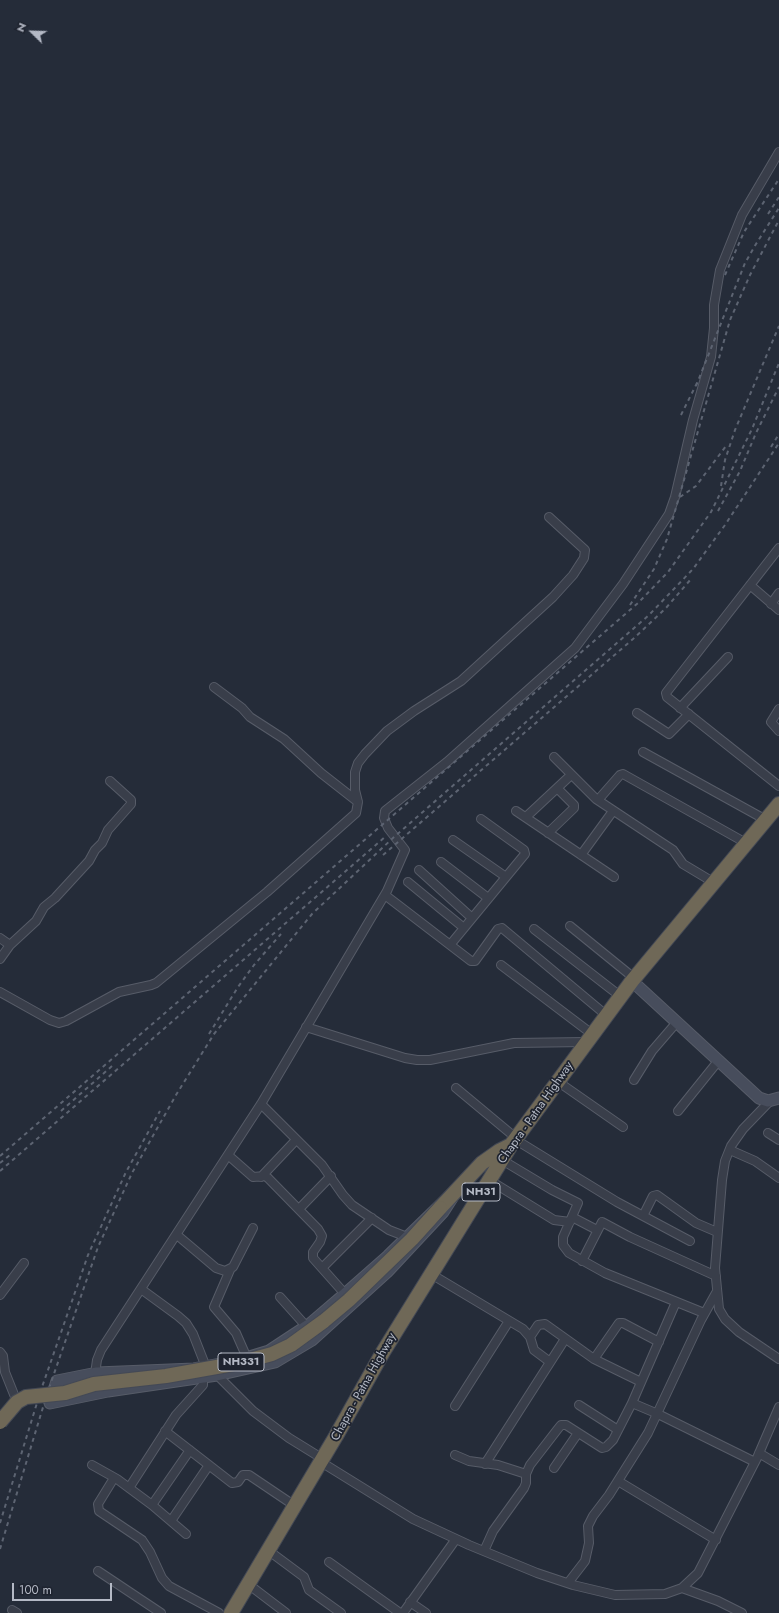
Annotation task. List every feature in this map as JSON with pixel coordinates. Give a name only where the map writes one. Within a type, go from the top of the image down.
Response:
[{"type":"highway","name":"Chapra - Patna Highway","points":[[231,1613],[322,1461],[383,1352],[430,1274],[514,1141],[620,996],[779,804]]},
{"type":"highway","name":"NH331","points":[[0,1422],[17,1402],[26,1397],[65,1393],[94,1384],[166,1376],[239,1363],[272,1354],[291,1345],[339,1308],[396,1255],[482,1163],[514,1141]]},
{"type":"street","points":[[95,1374],[97,1360],[101,1350],[261,1104],[385,896],[405,850],[388,828],[384,818],[387,809],[446,762],[576,648],[623,584],[669,514],[675,497],[693,420],[711,357],[714,328],[714,305],[720,270],[742,215],[779,152]]},
{"type":"street","points":[[0,992],[50,1020],[59,1023],[75,1017],[119,992],[151,985],[219,933],[351,818],[357,810],[358,802],[354,780],[356,767],[360,758],[387,732],[468,675],[553,597],[582,563],[586,555],[583,547],[549,517]]},
{"type":"street","points":[[779,548],[667,689],[666,696],[779,786]]},
{"type":"street","points":[[750,585],[779,610]]},
{"type":"street","points":[[772,604],[779,593]]},
{"type":"street","points":[[680,708],[728,657]]},
{"type":"street","points":[[214,687],[242,708],[250,717],[284,739],[321,773],[358,802]]},
{"type":"street","points":[[779,709],[770,722],[779,731]]},
{"type":"street","points":[[637,713],[669,734],[688,714]]},
{"type":"street","points":[[643,752],[766,820]]},
{"type":"street","points":[[554,757],[598,800],[673,850],[683,864],[713,882]]},
{"type":"street","points":[[598,800],[620,776],[624,774],[746,844]]},
{"type":"street","points":[[526,818],[571,775]]},
{"type":"street","points":[[0,959],[10,945],[36,921],[44,907],[55,898],[89,861],[95,850],[102,843],[108,830],[131,804],[131,800],[110,781]]},
{"type":"street","points":[[548,832],[574,808],[574,805],[557,788]]},
{"type":"street","points":[[581,855],[613,810]]},
{"type":"street","points":[[516,811],[614,878]]},
{"type":"street","points":[[450,945],[524,855],[525,851],[481,820]]},
{"type":"street","points":[[453,840],[506,877]]},
{"type":"street","points":[[441,862],[488,898]]},
{"type":"street","points":[[419,870],[472,918]]},
{"type":"street","points":[[408,882],[464,928]]},
{"type":"street","points":[[385,896],[469,960],[474,961],[498,929],[502,928],[606,1016]]},
{"type":"street","points":[[570,926],[633,980],[759,1098],[775,1100]]},
{"type":"street","points":[[534,929],[620,996]]},
{"type":"street","points":[[0,938],[10,945]]},
{"type":"street","points":[[502,965],[589,1038]]},
{"type":"street","points":[[634,1080],[652,1051],[677,1022]]},
{"type":"street","points":[[306,1027],[405,1058],[417,1060],[430,1060],[514,1043],[589,1038]]},
{"type":"street","points":[[678,1110],[719,1060]]},
{"type":"street","points":[[557,1081],[623,1126]]},
{"type":"street","points":[[456,1088],[514,1141],[617,1202],[690,1241]]},
{"type":"street","points":[[775,1100],[743,1129],[730,1150],[722,1180],[717,1232],[716,1293],[719,1309],[731,1326],[779,1359]]},
{"type":"street","points":[[261,1104],[322,1165],[346,1199],[389,1230],[407,1237]]},
{"type":"street","points":[[768,1133],[779,1140]]},
{"type":"street","points":[[261,1177],[296,1140]]},
{"type":"street","points":[[730,1150],[755,1161],[779,1178]]},
{"type":"street","points":[[228,1155],[253,1177],[265,1176],[268,1178],[321,1233],[320,1242],[312,1256],[345,1294]]},
{"type":"street","points":[[502,1160],[552,1190],[578,1203],[578,1206],[562,1237],[563,1245],[569,1253],[582,1261],[704,1314]]},
{"type":"street","points":[[299,1209],[331,1176]]},
{"type":"street","points":[[489,1180],[554,1220],[571,1219],[597,1230]]},
{"type":"street","points":[[0,1427],[18,1405],[28,1401],[47,1400],[50,1402],[205,1371],[269,1351],[306,1326],[345,1294],[459,1187]]},
{"type":"street","points":[[47,1400],[57,1381],[95,1374],[205,1371],[217,1374],[275,1362],[312,1340],[364,1294],[443,1212],[459,1187]]},
{"type":"street","points":[[643,1216],[653,1196],[657,1195],[696,1223],[717,1232]]},
{"type":"street","points":[[322,1268],[372,1218]]},
{"type":"street","points":[[582,1261],[601,1222],[603,1222],[630,1237],[716,1276]]},
{"type":"street","points":[[247,1358],[236,1333],[214,1307],[230,1270],[236,1263],[253,1228]]},
{"type":"street","points":[[177,1235],[216,1268],[225,1271],[230,1270]]},
{"type":"street","points":[[0,1294],[24,1263]]},
{"type":"street","points":[[430,1274],[523,1330],[530,1337],[534,1350],[550,1362]]},
{"type":"street","points":[[129,1488],[165,1430],[176,1415],[203,1385],[205,1371],[192,1334],[186,1323],[142,1289]]},
{"type":"street","points":[[568,1583],[584,1561],[589,1543],[590,1522],[648,1433],[704,1314],[716,1293]]},
{"type":"street","points":[[280,1297],[306,1326]]},
{"type":"street","points":[[484,1551],[493,1531],[520,1495],[526,1483],[526,1474],[530,1466],[561,1426],[566,1425],[602,1448],[609,1444],[632,1403],[676,1302]]},
{"type":"street","points":[[455,1406],[509,1321]]},
{"type":"street","points":[[594,1359],[619,1323],[624,1323],[659,1342]]},
{"type":"street","points":[[530,1337],[541,1324],[550,1328],[594,1359],[641,1382]]},
{"type":"street","points":[[485,1464],[565,1339]]},
{"type":"street","points":[[0,1352],[3,1356],[5,1372],[15,1397]]},
{"type":"street","points":[[217,1374],[253,1411],[283,1434],[404,1514],[456,1540],[568,1583],[601,1592],[628,1596],[665,1594],[682,1588],[698,1573],[760,1453],[779,1407]]},
{"type":"street","points":[[0,1414],[15,1397],[25,1392],[45,1390],[47,1400]]},
{"type":"street","points":[[632,1403],[658,1414],[755,1462]]},
{"type":"street","points":[[579,1405],[618,1430]]},
{"type":"street","points":[[165,1430],[209,1465],[235,1483],[243,1476],[249,1475],[295,1506]]},
{"type":"street","points":[[554,1468],[578,1434]]},
{"type":"street","points":[[152,1505],[190,1450]]},
{"type":"street","points":[[760,1453],[779,1465]]},
{"type":"street","points":[[455,1455],[469,1461],[498,1465],[526,1474]]},
{"type":"street","points":[[92,1465],[129,1488],[152,1505],[186,1534]]},
{"type":"street","points":[[171,1521],[209,1465]]},
{"type":"street","points":[[114,1478],[98,1504],[99,1511],[142,1540],[150,1552],[162,1578],[169,1586],[218,1613]]},
{"type":"street","points":[[618,1481],[716,1540]]},
{"type":"street","points":[[329,1562],[401,1613],[427,1582],[456,1540]]},
{"type":"street","points":[[269,1550],[304,1577],[309,1590],[342,1613]]},
{"type":"street","points":[[98,1571],[161,1613]]},
{"type":"street","points":[[248,1584],[286,1613]]},
{"type":"street","points":[[682,1588],[718,1601],[742,1613]]},
{"type":"street","points":[[410,1602],[426,1613]]},
{"type":"railway","points":[[725,275],[744,232],[779,179]]},
{"type":"railway","points":[[768,214],[779,197]]},
{"type":"railway","points":[[696,386],[745,263],[779,208]]},
{"type":"railway","points":[[630,605],[654,569],[667,539],[730,320],[750,275],[779,220]]},
{"type":"railway","points":[[721,486],[725,460],[735,430],[779,326]]},
{"type":"railway","points":[[0,1156],[638,603],[668,572],[711,512],[752,429],[779,363]]},
{"type":"railway","points":[[681,415],[698,381]]},
{"type":"railway","points":[[718,511],[740,471],[756,433],[779,387]]},
{"type":"railway","points":[[771,447],[779,434]]},
{"type":"railway","points":[[0,1549],[47,1394],[98,1247],[132,1173],[176,1095],[214,1034],[312,914],[394,837],[649,615],[693,569],[725,525],[779,443]]},
{"type":"railway","points":[[680,497],[696,486],[726,446]]},
{"type":"railway","points":[[383,855],[633,639],[666,608],[691,579]]},
{"type":"railway","points":[[0,1171],[385,837]]},
{"type":"railway","points":[[209,1034],[238,987],[254,965],[281,934]]},
{"type":"railway","points":[[61,1111],[112,1066]]},
{"type":"railway","points":[[0,1523],[41,1390],[88,1255],[126,1172],[160,1111]]},
{"type":"railway","points":[[0,1163],[11,1154]]}]
